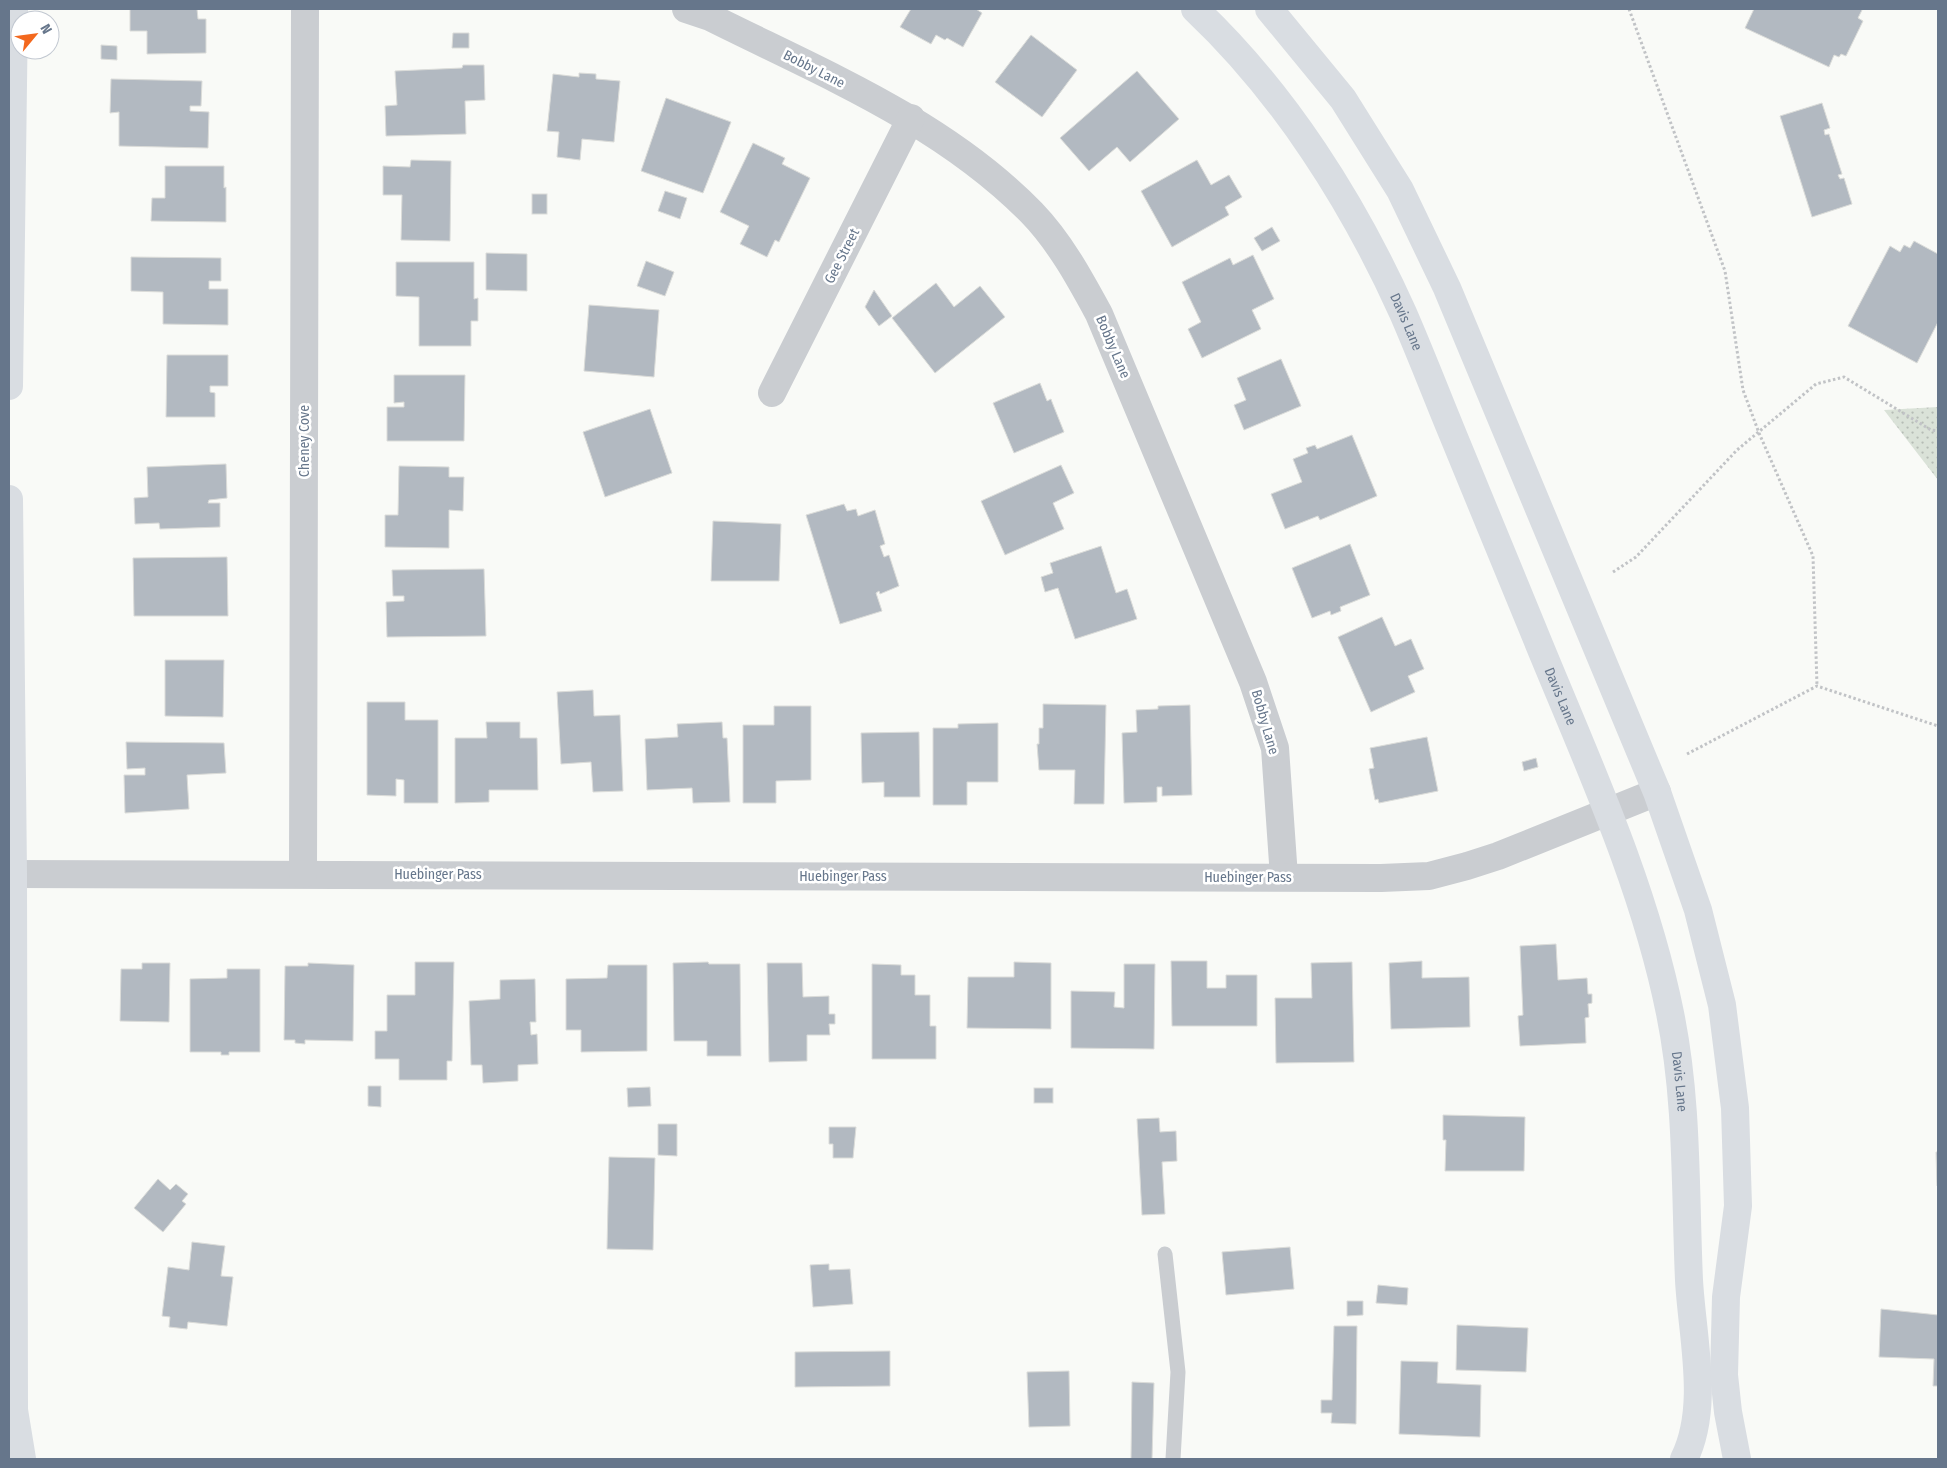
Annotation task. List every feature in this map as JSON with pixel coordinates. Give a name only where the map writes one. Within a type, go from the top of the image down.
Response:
[{"type":"street","points":[[9,386],[14,9]]},
{"type":"street","name":"Cheney Cove","points":[[303,874],[305,9]]},
{"type":"street","name":"Bobby Lane","points":[[686,9],[710,17],[912,118],[979,165],[1033,214],[1072,267],[1099,314],[1253,682],[1275,748],[1284,877]]},
{"type":"street","name":"Davis Lane","points":[[1195,9],[1224,36],[1298,127],[1358,223],[1403,313],[1607,812],[1648,921],[1671,1015],[1684,1114],[1690,1285],[1698,1403],[1695,1433],[1684,1459]]},
{"type":"street","points":[[1269,9],[1343,98],[1400,190],[1451,297],[1657,792],[1698,910],[1722,1005],[1735,1108],[1738,1206],[1726,1297],[1724,1376],[1728,1412],[1737,1459]]},
{"type":"street","name":"Gee Street","points":[[772,393],[912,118]]},
{"type":"street","points":[[9,499],[13,874],[11,1252],[14,1410],[22,1459]]},
{"type":"street","name":"Huebinger Pass","points":[[13,874],[1382,878],[1429,876],[1498,856],[1657,792]]},
{"type":"lane","points":[[1165,1254],[1178,1372],[1173,1459]]},
{"type":"path","points":[[1629,9],[1725,271],[1743,390],[1759,433],[1813,556],[1817,686]]},
{"type":"path","points":[[1613,572],[1636,557],[1737,450],[1816,384],[1844,376],[1932,430],[1938,431]]},
{"type":"path","points":[[1687,754],[1817,686],[1938,726]]},
{"type":"shaded area","points":[[1938,407],[1938,480],[1884,410]]},
{"type":"building","points":[[130,9],[197,9],[198,19],[206,19],[206,53],[147,54],[147,31],[130,31]]},
{"type":"building","points":[[911,9],[976,9],[982,13],[963,47],[947,38],[945,40],[936,35],[931,44],[900,27]]},
{"type":"building","points":[[1754,9],[1859,9],[1862,10],[1858,18],[1863,21],[1846,56],[1841,54],[1839,57],[1834,55],[1829,67],[1745,28]]},
{"type":"building","points":[[453,33],[469,33],[469,48],[452,48]]},
{"type":"building","points":[[1031,35],[1077,70],[1042,117],[995,82]]},
{"type":"building","points":[[101,45],[117,46],[117,60],[101,59]]},
{"type":"building","points":[[463,65],[484,65],[485,100],[465,101],[466,134],[386,136],[385,106],[397,105],[395,71],[462,68]]},
{"type":"building","points":[[1137,71],[1179,119],[1130,162],[1117,147],[1089,171],[1060,138]]},
{"type":"building","points":[[579,73],[596,74],[596,79],[620,81],[614,142],[582,139],[580,160],[557,157],[559,132],[547,131],[553,74],[579,77]]},
{"type":"building","points":[[111,79],[202,81],[201,106],[190,106],[190,111],[209,112],[208,148],[119,146],[119,112],[110,113]]},
{"type":"building","points":[[666,98],[731,122],[703,193],[641,171]]},
{"type":"building","points":[[1822,103],[1830,128],[1824,130],[1825,135],[1829,134],[1842,174],[1838,175],[1840,179],[1844,178],[1852,204],[1812,217],[1780,116]]},
{"type":"building","points":[[753,143],[785,158],[782,164],[810,178],[779,242],[775,240],[767,257],[740,244],[749,226],[720,212]]},
{"type":"building","points":[[411,160],[451,161],[450,241],[401,240],[402,195],[383,195],[383,166],[410,167]]},
{"type":"building","points":[[1197,160],[1211,185],[1229,175],[1242,197],[1225,207],[1229,215],[1172,247],[1141,191]]},
{"type":"building","points":[[165,166],[224,166],[226,222],[151,221],[152,198],[165,198]]},
{"type":"building","points":[[665,191],[687,198],[680,219],[658,211]]},
{"type":"building","points":[[532,194],[547,194],[547,214],[532,214]]},
{"type":"building","points":[[1272,227],[1280,241],[1262,251],[1254,238]]},
{"type":"building","points":[[1914,241],[1938,254],[1938,322],[1917,363],[1848,326],[1890,246],[1900,252],[1904,245],[1910,248]]},
{"type":"building","points":[[486,253],[527,254],[527,291],[486,290]]},
{"type":"building","points":[[1253,255],[1274,299],[1252,310],[1261,329],[1202,358],[1188,329],[1201,322],[1182,282],[1230,258],[1233,265]]},
{"type":"building","points":[[131,257],[221,258],[221,281],[209,281],[209,289],[228,289],[228,325],[163,324],[163,292],[131,291]]},
{"type":"building","points":[[646,261],[674,272],[665,296],[637,286]]},
{"type":"building","points":[[396,262],[474,262],[474,299],[478,298],[478,321],[471,321],[471,346],[419,346],[419,297],[396,296]]},
{"type":"building","points":[[936,283],[954,307],[980,286],[1005,317],[935,373],[892,318]]},
{"type":"building","points":[[874,290],[892,316],[879,326],[865,307]]},
{"type":"building","points":[[589,305],[659,310],[654,377],[584,371]]},
{"type":"building","points":[[167,355],[228,355],[228,386],[210,386],[210,392],[215,393],[215,417],[166,417]]},
{"type":"building","points":[[1281,359],[1301,406],[1244,430],[1234,405],[1246,400],[1237,378]]},
{"type":"building","points":[[394,375],[465,375],[464,441],[387,441],[387,407],[404,407],[404,402],[394,403]]},
{"type":"building","points":[[1040,383],[1047,401],[1051,399],[1064,432],[1014,453],[993,403]]},
{"type":"building","points":[[650,409],[672,473],[605,497],[583,432]]},
{"type":"building","points":[[1352,435],[1377,496],[1320,520],[1318,516],[1285,529],[1271,494],[1302,482],[1293,459],[1308,453],[1306,448],[1315,445],[1317,449]]},
{"type":"building","points":[[226,464],[227,498],[209,500],[208,503],[220,503],[220,527],[160,529],[159,523],[135,524],[134,498],[148,497],[147,467]]},
{"type":"building","points":[[1061,465],[1074,493],[1053,503],[1064,529],[1005,555],[981,501]]},
{"type":"building","points":[[399,466],[449,467],[449,477],[464,477],[463,511],[449,510],[449,548],[385,547],[385,515],[398,515]]},
{"type":"building","points":[[844,504],[847,511],[856,509],[858,516],[875,510],[885,544],[880,546],[884,557],[889,555],[899,586],[880,594],[879,591],[876,593],[882,611],[840,624],[806,515]]},
{"type":"building","points":[[713,521],[781,524],[779,581],[711,581]]},
{"type":"building","points":[[1350,544],[1370,595],[1340,607],[1341,611],[1331,615],[1330,611],[1312,618],[1292,568]]},
{"type":"building","points":[[1101,546],[1116,593],[1127,589],[1137,619],[1075,639],[1058,588],[1045,592],[1041,577],[1053,573],[1050,563]]},
{"type":"building","points":[[227,557],[228,616],[134,616],[133,558]]},
{"type":"building","points":[[484,569],[486,636],[387,637],[386,602],[404,601],[404,596],[393,596],[392,570]]},
{"type":"building","points":[[1382,617],[1395,646],[1411,639],[1424,669],[1408,676],[1415,692],[1371,712],[1338,637]]},
{"type":"building","points":[[165,660],[224,660],[223,717],[165,716]]},
{"type":"building","points":[[593,690],[594,716],[620,715],[623,791],[593,792],[591,762],[561,764],[557,692]]},
{"type":"building","points":[[367,702],[405,702],[405,720],[438,720],[438,803],[404,803],[404,780],[396,779],[396,796],[367,795]]},
{"type":"building","points":[[1043,704],[1106,705],[1104,804],[1074,804],[1075,770],[1039,770],[1037,744],[1039,744],[1039,728],[1043,728]]},
{"type":"building","points":[[1190,705],[1192,795],[1162,796],[1162,787],[1157,787],[1157,802],[1124,803],[1122,733],[1137,732],[1136,710],[1158,709],[1158,706]]},
{"type":"building","points":[[774,706],[811,706],[811,780],[776,781],[776,803],[743,803],[743,725],[774,725]]},
{"type":"building","points":[[486,722],[520,722],[520,738],[537,738],[538,790],[489,790],[489,802],[455,803],[455,738],[487,738]]},
{"type":"building","points":[[722,722],[723,738],[727,738],[730,802],[693,803],[692,788],[647,790],[645,739],[678,737],[677,724]]},
{"type":"building","points":[[998,723],[998,782],[967,782],[967,805],[933,805],[933,728],[958,728],[958,724]]},
{"type":"building","points":[[919,732],[920,797],[884,797],[884,782],[862,783],[861,733]]},
{"type":"building","points":[[1427,737],[1438,791],[1379,803],[1378,799],[1375,800],[1369,769],[1374,768],[1370,748]]},
{"type":"building","points":[[126,742],[224,743],[226,773],[187,775],[189,809],[125,813],[124,775],[145,775],[145,768],[127,769]]},
{"type":"building","points":[[1536,758],[1538,767],[1524,771],[1522,762]]},
{"type":"building","points":[[1556,944],[1558,980],[1587,978],[1588,994],[1592,994],[1592,1003],[1588,1004],[1589,1017],[1585,1018],[1586,1043],[1520,1046],[1518,1016],[1523,1015],[1520,946]]},
{"type":"building","points":[[1171,961],[1207,961],[1207,988],[1226,988],[1226,975],[1257,975],[1257,1026],[1172,1026]]},
{"type":"building","points":[[1422,961],[1422,978],[1469,977],[1470,1027],[1391,1029],[1389,963]]},
{"type":"building","points":[[415,962],[454,962],[452,1061],[447,1061],[447,1080],[399,1080],[399,1059],[375,1059],[375,1031],[387,1031],[387,995],[415,995]]},
{"type":"building","points":[[708,962],[709,964],[740,964],[741,1056],[707,1056],[707,1041],[674,1041],[673,963]]},
{"type":"building","points":[[1014,962],[1051,963],[1051,1029],[967,1028],[968,977],[1014,977]]},
{"type":"building","points":[[1352,962],[1354,1062],[1276,1063],[1275,998],[1312,998],[1311,963]]},
{"type":"building","points":[[142,963],[170,963],[169,1022],[120,1021],[121,969],[142,969]]},
{"type":"building","points":[[308,963],[354,965],[353,1041],[305,1040],[305,1044],[295,1043],[295,1040],[284,1040],[285,966],[308,966]]},
{"type":"building","points":[[767,963],[802,963],[803,997],[829,996],[829,1014],[835,1014],[835,1024],[829,1024],[830,1035],[807,1035],[807,1061],[769,1062]]},
{"type":"building","points":[[872,964],[901,965],[901,975],[915,975],[915,995],[930,995],[930,1026],[936,1026],[936,1059],[872,1059]]},
{"type":"building","points":[[1124,964],[1155,964],[1154,1049],[1071,1048],[1071,991],[1115,992],[1114,1007],[1124,1008]]},
{"type":"building","points":[[608,965],[647,965],[647,1051],[581,1052],[581,1030],[566,1030],[566,979],[607,978]]},
{"type":"building","points":[[227,969],[260,969],[260,1052],[229,1052],[229,1055],[221,1055],[221,1052],[190,1052],[190,979],[227,978]]},
{"type":"building","points":[[535,979],[536,1022],[530,1022],[531,1035],[537,1034],[538,1064],[518,1065],[518,1081],[483,1083],[482,1065],[471,1065],[469,1001],[500,999],[500,980]]},
{"type":"building","points":[[368,1086],[381,1086],[381,1107],[368,1106]]},
{"type":"building","points":[[650,1087],[651,1106],[628,1107],[627,1088]]},
{"type":"building","points":[[1034,1088],[1053,1088],[1053,1103],[1034,1103]]},
{"type":"building","points":[[1443,1115],[1525,1117],[1524,1171],[1445,1171],[1446,1140],[1443,1140]]},
{"type":"building","points":[[1159,1118],[1160,1132],[1176,1131],[1177,1161],[1162,1162],[1165,1214],[1142,1215],[1137,1119]]},
{"type":"building","points":[[658,1124],[677,1124],[677,1156],[658,1155]]},
{"type":"building","points":[[829,1127],[856,1127],[853,1158],[833,1158],[833,1144],[829,1144]]},
{"type":"building","points":[[1936,1152],[1938,1152],[1938,1186],[1937,1186]]},
{"type":"building","points":[[609,1157],[655,1158],[653,1250],[607,1249]]},
{"type":"building","points":[[158,1179],[170,1190],[176,1184],[188,1194],[182,1201],[186,1204],[163,1232],[134,1208]]},
{"type":"building","points":[[192,1242],[225,1246],[221,1276],[233,1277],[227,1326],[188,1322],[187,1329],[169,1327],[170,1317],[162,1316],[168,1267],[189,1270]]},
{"type":"building","points":[[1290,1247],[1294,1289],[1226,1295],[1222,1252]]},
{"type":"building","points":[[829,1264],[829,1270],[850,1269],[853,1304],[813,1307],[810,1265]]},
{"type":"building","points":[[1378,1285],[1408,1288],[1407,1305],[1376,1303]]},
{"type":"building","points":[[1347,1301],[1363,1301],[1363,1315],[1347,1316]]},
{"type":"building","points":[[1881,1309],[1938,1315],[1938,1386],[1933,1386],[1934,1359],[1879,1357]]},
{"type":"building","points":[[1457,1325],[1528,1328],[1526,1372],[1456,1370]]},
{"type":"building","points":[[1334,1326],[1357,1326],[1356,1424],[1331,1423],[1332,1413],[1321,1413],[1321,1400],[1332,1400]]},
{"type":"building","points":[[890,1351],[890,1386],[795,1387],[795,1352]]},
{"type":"building","points":[[1401,1361],[1438,1362],[1437,1383],[1481,1385],[1480,1437],[1399,1434]]},
{"type":"building","points":[[1069,1371],[1070,1426],[1029,1427],[1027,1372]]},
{"type":"building","points":[[1132,1382],[1154,1383],[1152,1459],[1131,1459]]}]
